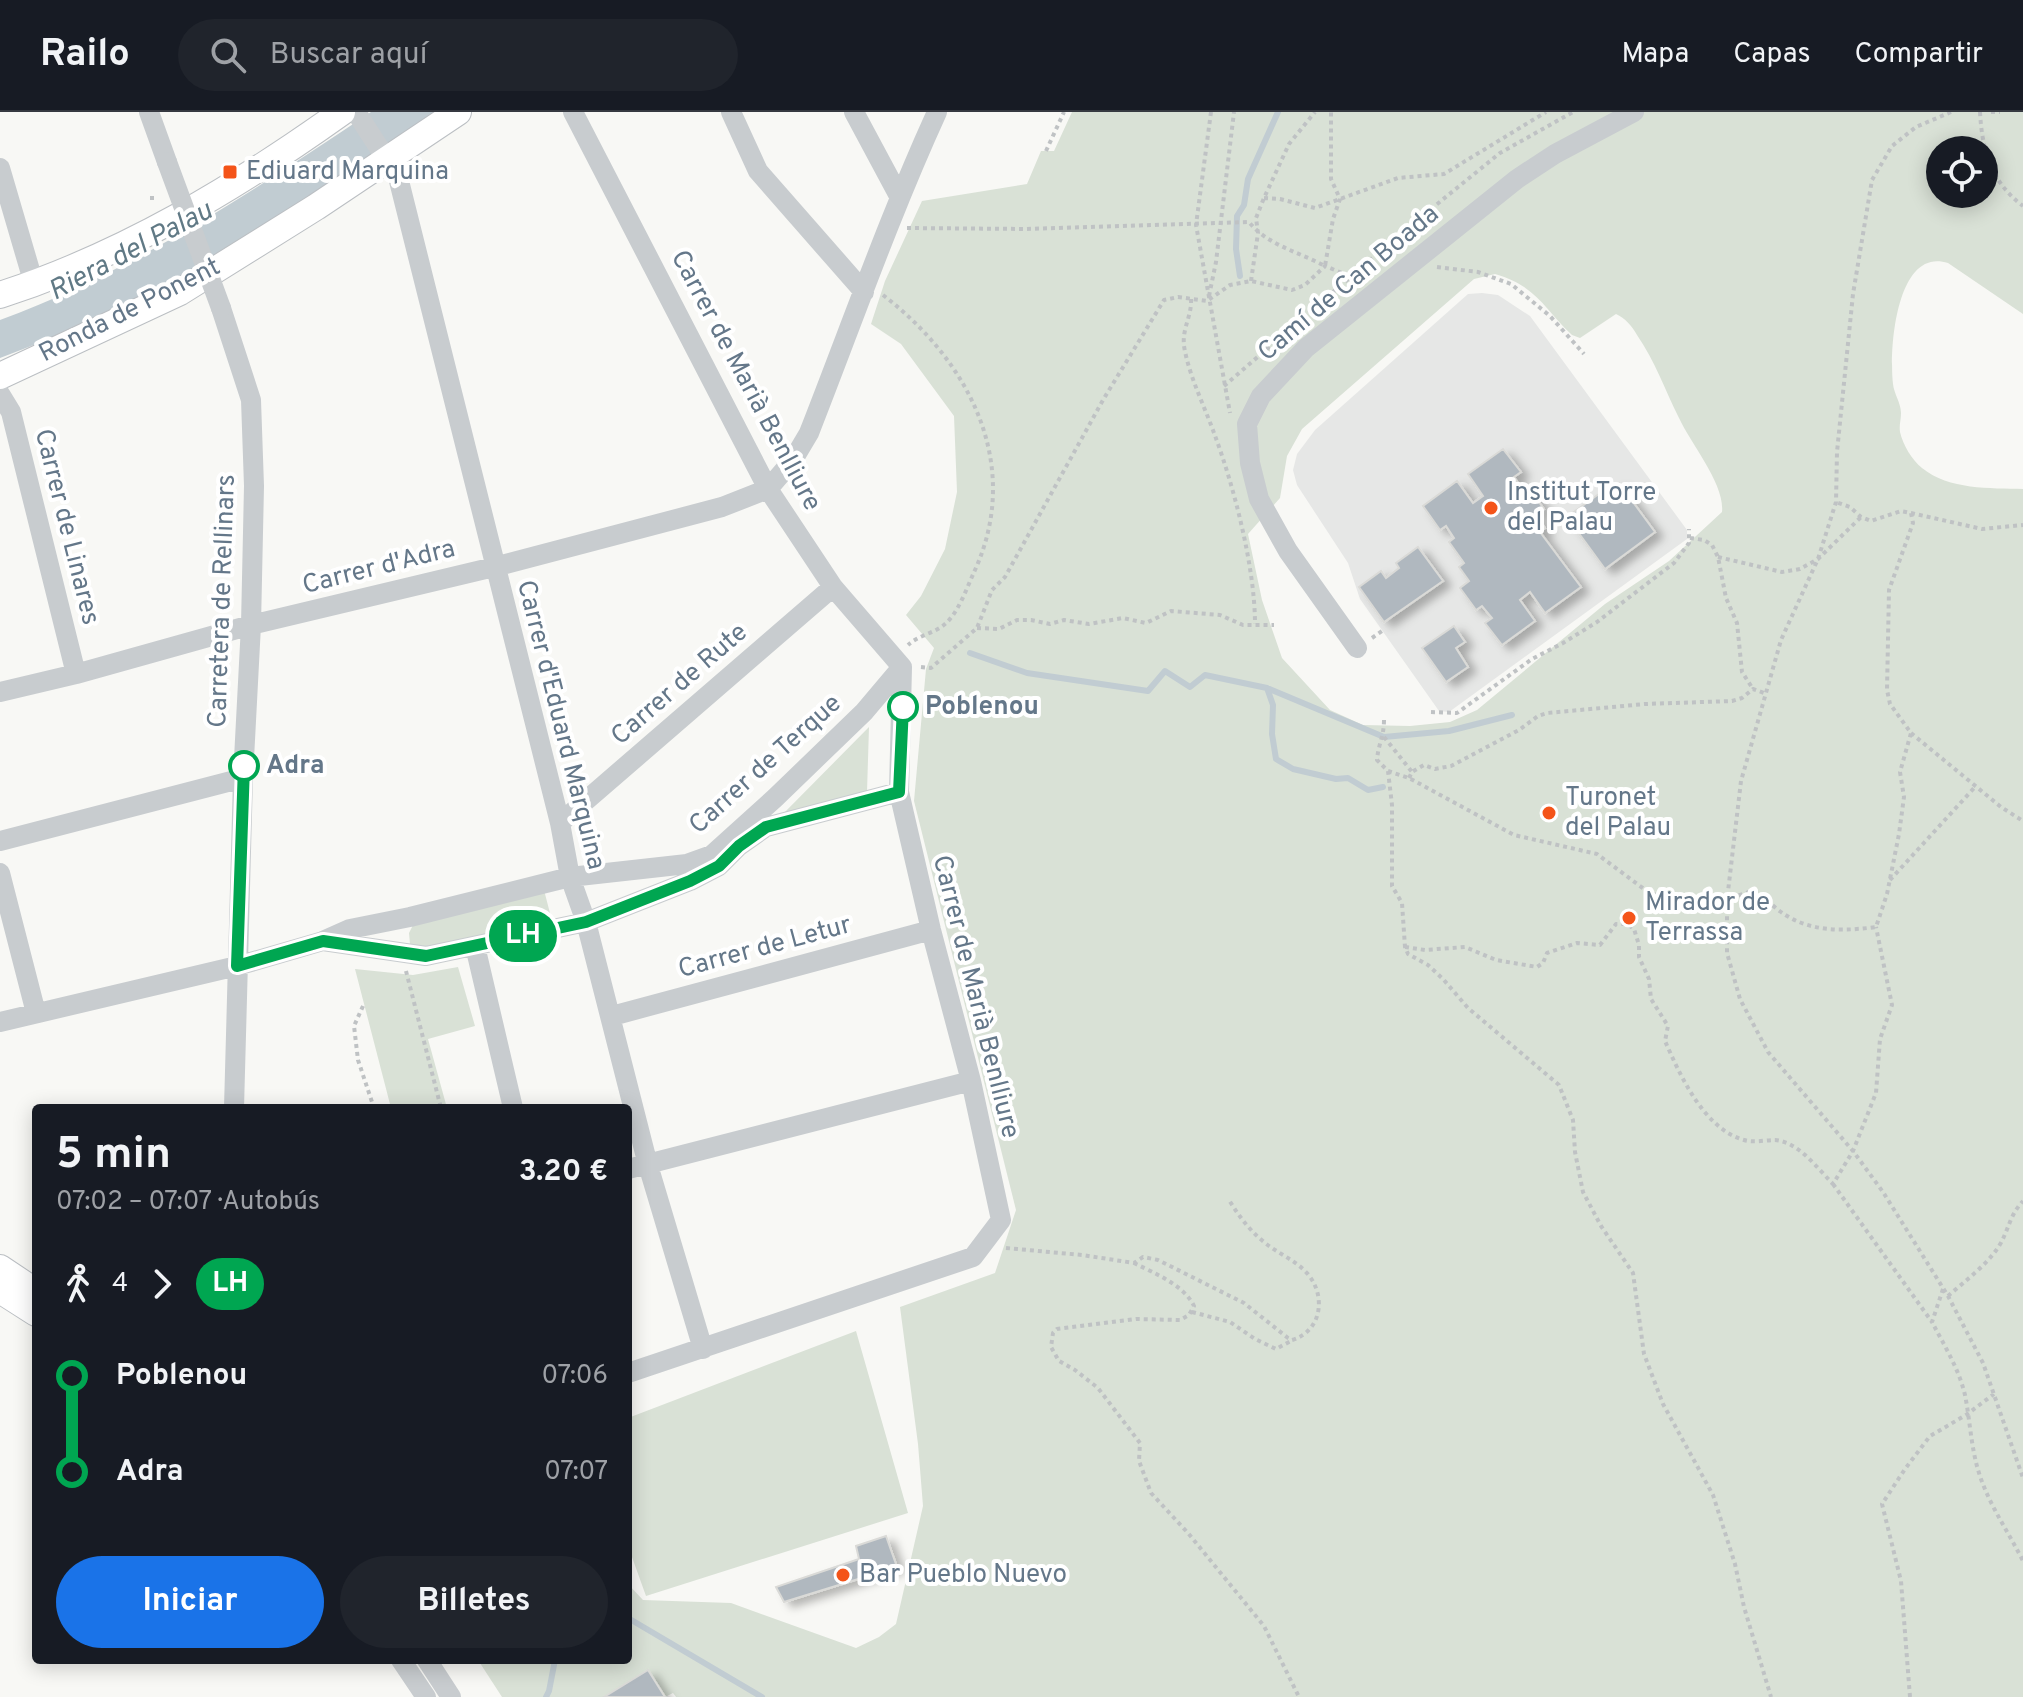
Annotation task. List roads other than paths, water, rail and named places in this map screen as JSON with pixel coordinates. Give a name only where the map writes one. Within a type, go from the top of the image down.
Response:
[{"type":"main road","points":[[0,295],[34,284],[137,240],[277,158],[342,112]]},
{"type":"main road","name":"Ronda de Ponent","points":[[0,376],[180,292],[458,112]]},
{"type":"main road","points":[[0,1268],[32,1289]]},
{"type":"main road","points":[[0,1290],[32,1310]]},
{"type":"street","name":"Carretera de Rellinars","points":[[149,112],[221,308],[251,400],[254,486],[251,625],[243,778],[234,1104]]},
{"type":"street","name":"Carrer d'Eduard Marquina","points":[[356,112],[398,177],[560,823],[570,877],[612,1016],[627,1104]]},
{"type":"street","name":"Carrer de Marià Benlliure","points":[[573,112],[768,489],[833,587],[898,662],[903,707],[899,792],[971,1081],[1001,1220],[973,1257],[703,1349]]},
{"type":"street","points":[[731,112],[758,171],[871,292]]},
{"type":"street","points":[[854,112],[899,196]]},
{"type":"street","points":[[768,489],[793,460],[809,433],[871,292],[899,196],[937,112]]},
{"type":"street","name":"Camí de Can Boada","points":[[1357,648],[1288,551],[1259,499],[1250,463],[1247,424],[1261,396],[1306,348],[1517,179],[1555,154],[1634,112]]},
{"type":"street","points":[[0,168],[34,284]]},
{"type":"street","name":"Carrer de Linares","points":[[0,394],[11,412],[76,674]]},
{"type":"street","name":"Carrer d'Adra","points":[[0,692],[251,625],[494,567],[722,507],[768,489]]},
{"type":"street","name":"Carrer de Rute","points":[[560,823],[833,587]]},
{"type":"street","name":"Carrer de Terque","points":[[0,1022],[237,966],[323,941],[350,929],[570,877],[687,864],[712,855],[864,712],[898,662]]},
{"type":"street","points":[[0,841],[243,778]]},
{"type":"street","name":"Carrer de Terque","points":[[323,941],[407,962],[586,922],[690,881],[719,866],[739,846],[766,827],[899,792]]},
{"type":"street","points":[[0,873],[36,1013]]},
{"type":"street","points":[[407,962],[398,936],[402,925],[410,917]]},
{"type":"street","name":"Carrer de Letur","points":[[612,1016],[931,930]]},
{"type":"street","points":[[475,946],[512,1104]]},
{"type":"street","points":[[638,1167],[971,1081]]},
{"type":"street","name":"Carrer d'Eduard Marquina","points":[[632,1132],[638,1167],[703,1349]]},
{"type":"street","points":[[632,1372],[703,1349]]},
{"type":"street","points":[[404,1664],[426,1697]]},
{"type":"street","points":[[430,1664],[451,1697]]},
{"type":"waterway","points":[[1240,276],[1236,249],[1237,216],[1244,205],[1248,179],[1278,112]]},
{"type":"waterway","points":[[970,653],[1027,673],[1148,691],[1165,671],[1190,687],[1205,675],[1267,688],[1384,737],[1449,731],[1512,715]]},
{"type":"waterway","points":[[1267,688],[1273,705],[1272,734],[1276,759],[1293,769],[1336,779],[1348,778],[1368,790],[1383,787]]},
{"type":"waterway","points":[[632,1620],[762,1697]]},
{"type":"waterway","points":[[546,1697],[554,1664]]},
{"type":"place","name":"Ediuard Marquina","points":[[230,172]]},
{"type":"place","name":"Institut Torre del Palau","points":[[1491,508]]},
{"type":"place","name":"Poblenou","points":[[903,707]]},
{"type":"place","name":"Adra","points":[[244,766]]},
{"type":"place","name":"Turonet del Palau","points":[[1549,813]]},
{"type":"place","name":"Mirador de Terrassa","points":[[1629,918]]},
{"type":"place","name":"Bar Pueblo Nuevo","points":[[843,1575]]},
{"type":"water label","name":"Riera del Palau","points":[[131,252]]}]
